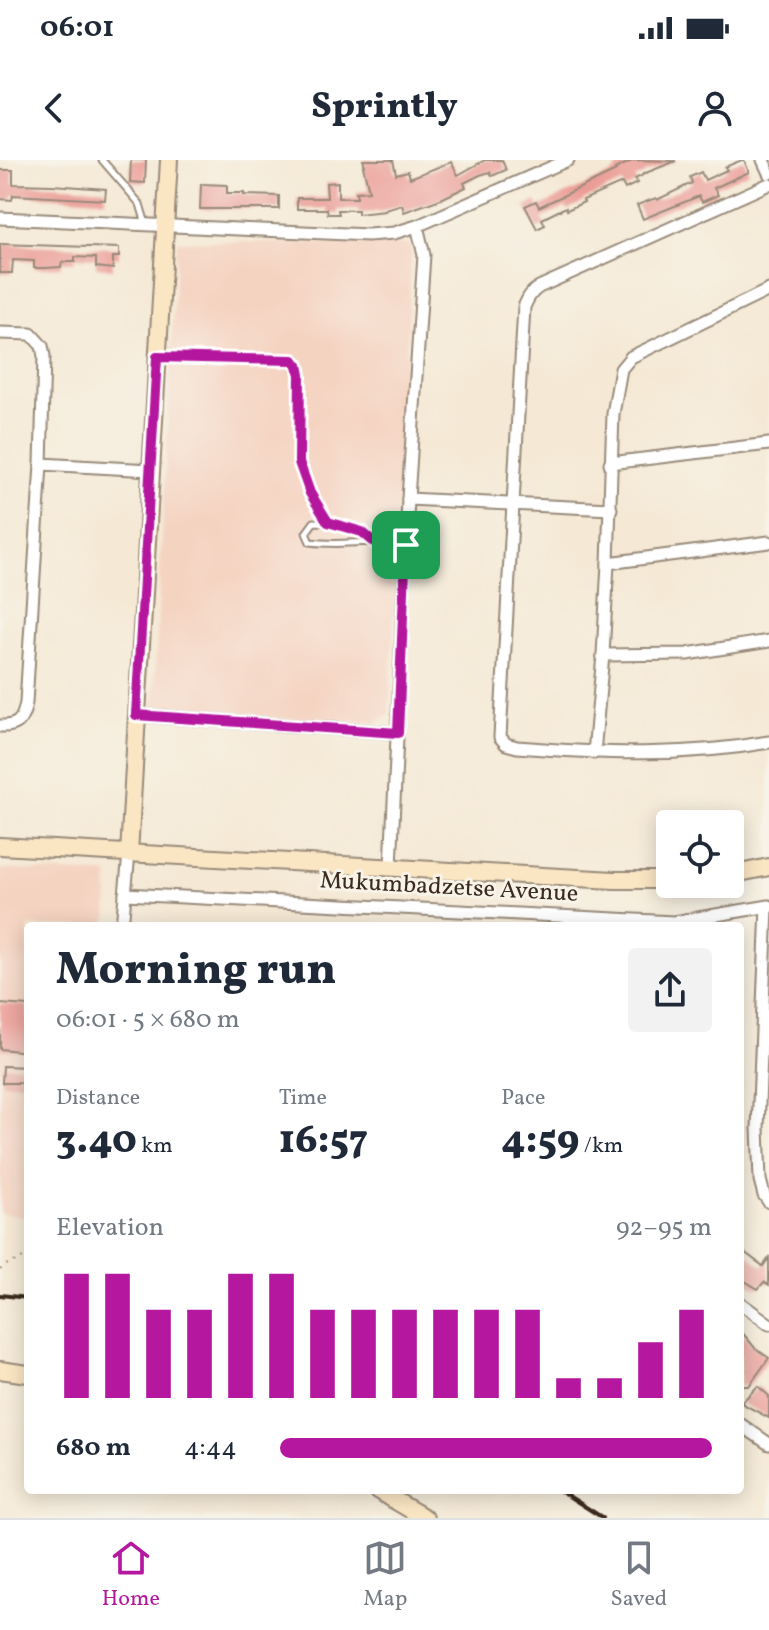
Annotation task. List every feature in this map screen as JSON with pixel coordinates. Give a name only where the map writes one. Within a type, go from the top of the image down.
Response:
[{"type":"street","points":[[122,922],[129,854],[169,160]]},
{"type":"street","points":[[0,218],[368,235],[394,233],[417,226],[568,160]]},
{"type":"street","points":[[763,160],[769,173]]},
{"type":"street","points":[[769,184],[533,290],[524,307],[500,737],[506,744],[517,747],[594,753],[675,753],[733,749],[769,742]]},
{"type":"street","points":[[391,867],[408,499],[424,255],[417,226]]},
{"type":"street","points":[[594,753],[603,655],[613,414],[618,380],[625,362],[631,357],[769,290]]},
{"type":"street","points":[[0,333],[31,334],[42,346],[44,356],[41,464],[26,703],[19,722],[0,726]]},
{"type":"street","points":[[610,463],[769,444]]},
{"type":"street","points":[[41,464],[151,470]]},
{"type":"street","points":[[408,499],[611,509]]},
{"type":"street","points":[[608,563],[769,542]]},
{"type":"street","points":[[603,655],[687,654],[769,641]]},
{"type":"street","points":[[136,715],[398,733]]},
{"type":"street","points":[[0,846],[656,880]]},
{"type":"street","points":[[744,872],[769,867]]},
{"type":"street","name":"Mukumbadzetse Avenue","points":[[125,894],[608,922]]},
{"type":"street","points":[[768,906],[758,1128],[760,1180],[769,1202]]},
{"type":"street","name":"Mukumbadzetse Avenue","points":[[684,922],[768,906]]},
{"type":"street","points":[[744,1306],[769,1324]]},
{"type":"street","points":[[0,1370],[24,1373]]},
{"type":"street","points":[[744,1427],[769,1444]]},
{"type":"street","points":[[384,1494],[425,1518]]},
{"type":"lane","points":[[102,160],[140,204],[146,226]]},
{"type":"lane","points":[[157,357],[293,360],[298,365],[300,375],[299,462],[310,493],[328,522]]},
{"type":"lane","points":[[374,542],[362,532],[328,522],[314,522],[306,533],[310,542],[406,545]]},
{"type":"path","points":[[0,1270],[24,1258]]},
{"type":"shaded area","points":[[177,241],[412,244],[389,714],[375,723],[153,712]]},
{"type":"shaded area","points":[[0,869],[108,874],[107,922],[24,922],[24,1216],[0,1213]]},
{"type":"building","points":[[131,160],[146,160],[145,183],[130,182]]},
{"type":"building","points":[[363,160],[393,160],[396,174],[408,171],[410,178],[451,162],[458,175],[485,160],[502,160],[506,170],[492,176],[490,172],[480,175],[464,183],[466,187],[404,212],[402,205],[385,211],[358,214],[358,210],[338,210],[339,214],[328,214],[327,209],[297,209],[297,198],[327,198],[326,183],[338,182],[338,198],[357,198],[356,192],[369,191]]},
{"type":"building","points":[[634,160],[676,161],[643,174],[635,179],[637,183],[625,189],[622,183],[567,210],[566,207],[542,219],[545,225],[537,229],[525,206],[536,201],[539,207]]},
{"type":"building","points":[[742,160],[749,172],[714,188],[718,195],[702,202],[699,196],[643,219],[637,205],[657,200],[692,183],[690,177],[701,172],[705,180]]},
{"type":"building","points":[[0,170],[13,170],[13,184],[106,189],[105,200],[13,195],[12,200],[0,199]]},
{"type":"building","points":[[201,184],[227,185],[227,193],[279,196],[279,209],[200,209]]},
{"type":"building","points":[[0,244],[119,248],[119,257],[113,257],[113,269],[96,267],[96,258],[75,257],[75,262],[62,262],[61,267],[45,268],[34,268],[34,261],[13,260],[12,273],[0,273]]},
{"type":"building","points":[[0,1004],[24,1006],[24,1052],[0,1049]]},
{"type":"building","points":[[3,1066],[24,1067],[24,1083],[2,1083]]},
{"type":"building","points":[[744,1252],[763,1266],[769,1258],[769,1285],[764,1282],[758,1289],[744,1280]]},
{"type":"building","points":[[744,1335],[769,1358],[749,1386],[744,1386]]},
{"type":"building","points":[[758,1386],[769,1396],[769,1418],[744,1405],[744,1400]]},
{"type":"railway","points":[[0,1295],[24,1298]]},
{"type":"railway","points":[[565,1494],[603,1518]]},
{"type":"route","points":[[157,357],[293,360],[298,365],[300,375],[299,462],[310,493],[328,522],[362,532],[374,542],[406,545],[398,733],[136,715],[157,357]]}]
